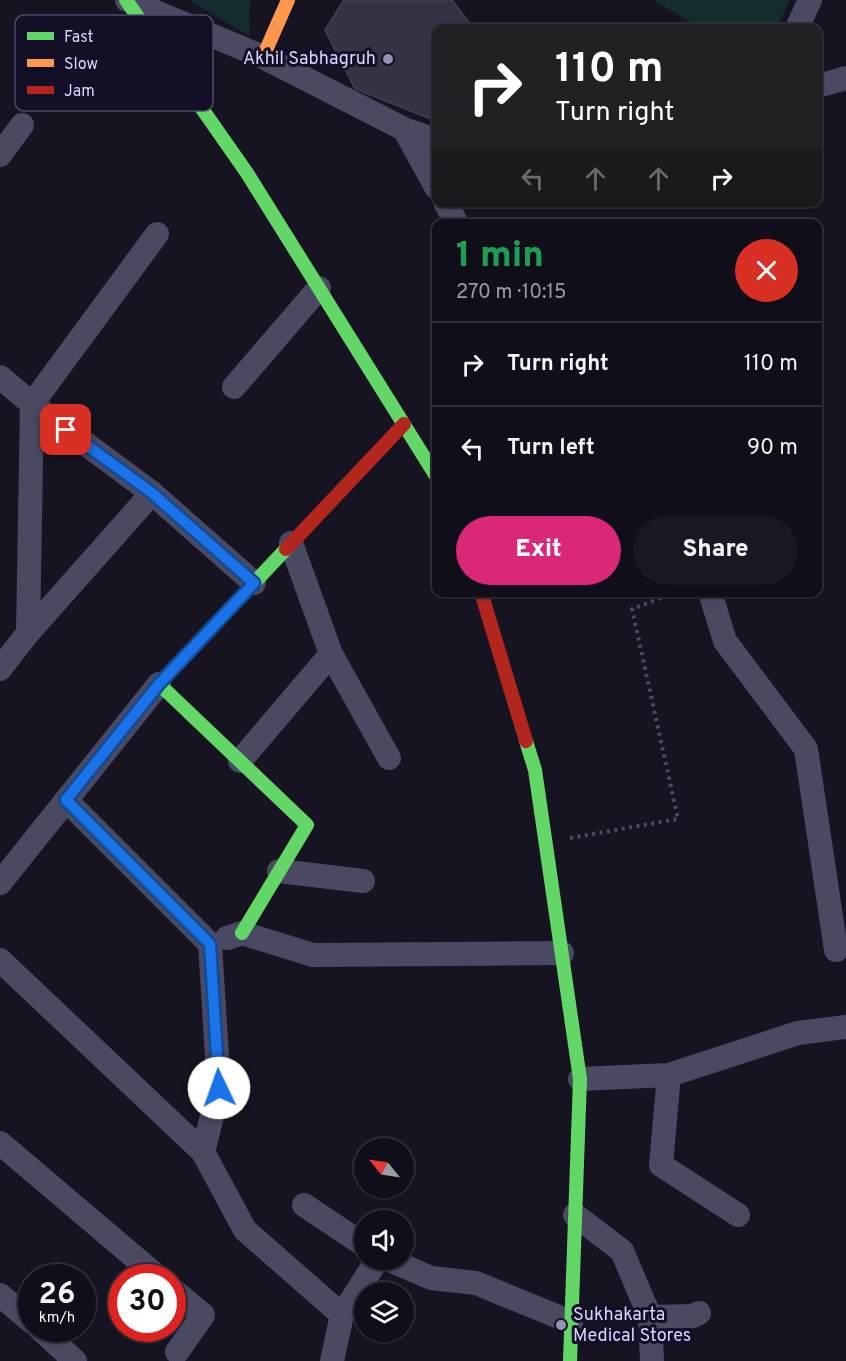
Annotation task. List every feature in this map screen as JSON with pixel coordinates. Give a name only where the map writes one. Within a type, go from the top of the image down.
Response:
[{"type":"main road","points":[[127,0],[137,15]]},
{"type":"main road","points":[[263,57],[288,0]]},
{"type":"main road","points":[[204,111],[247,173],[432,470]]},
{"type":"main road","points":[[242,933],[307,825],[159,684],[404,424]]},
{"type":"main road","points":[[483,597],[536,770],[580,1079],[570,1361]]},
{"type":"street","points":[[127,0],[163,15]]},
{"type":"street","points":[[799,24],[810,0]]},
{"type":"street","points":[[213,36],[263,57],[404,129],[432,139]]},
{"type":"street","points":[[822,85],[846,78]]},
{"type":"street","points":[[0,155],[22,125]]},
{"type":"street","points":[[404,129],[432,180]]},
{"type":"street","points":[[28,633],[32,404],[157,234]]},
{"type":"street","points":[[234,387],[319,288]]},
{"type":"street","points":[[0,377],[32,404],[152,493],[254,583]]},
{"type":"street","points":[[0,669],[28,633],[152,493]]},
{"type":"street","points":[[291,543],[331,654],[389,758]]},
{"type":"street","points":[[712,597],[725,641],[806,749],[836,950]]},
{"type":"street","points":[[240,761],[331,654]]},
{"type":"street","points":[[0,883],[159,684]]},
{"type":"street","points":[[66,800],[210,944],[219,1088],[203,1152]]},
{"type":"street","points":[[279,871],[363,881]]},
{"type":"street","points":[[210,944],[242,933],[313,955],[562,953]]},
{"type":"street","points":[[0,960],[203,1152],[245,1230],[342,1315]]},
{"type":"street","points":[[580,1079],[669,1075],[798,1033],[846,1027]]},
{"type":"street","points":[[669,1075],[662,1165],[738,1215]]},
{"type":"street","points":[[0,1143],[143,1264]]},
{"type":"street","points":[[304,1205],[354,1238]]},
{"type":"street","points":[[575,1215],[622,1251],[650,1317],[652,1361]]},
{"type":"street","points":[[332,1361],[342,1315],[371,1270]]},
{"type":"street","points":[[413,1270],[431,1278],[477,1283],[571,1322]]},
{"type":"street","points":[[0,1295],[18,1310]]},
{"type":"street","points":[[179,1358],[203,1316],[186,1301]]},
{"type":"street","points":[[650,1317],[693,1316],[699,1313]]},
{"type":"street","points":[[54,1342],[75,1361]]},
{"type":"path","points":[[546,843],[678,819],[632,609],[664,597]]},
{"type":"green space","points":[[189,0],[250,0],[249,36]]},
{"type":"green space","points":[[653,0],[790,0],[778,24],[693,24]]},
{"type":"building","name":"Akhil Sabhagruh","points":[[344,0],[452,0],[470,24],[432,24],[432,119],[355,89],[325,30]]},
{"type":"traffic: fast","points":[[126,0],[136,15]]},
{"type":"traffic: fast","points":[[204,111],[247,173],[432,470]]},
{"type":"traffic: fast","points":[[242,933],[307,825],[159,684],[286,549]]},
{"type":"traffic: fast","points":[[526,741],[535,770],[580,1079],[570,1361]]},
{"type":"traffic: slow","points":[[263,57],[288,0]]},
{"type":"traffic: jam","points":[[286,549],[404,424]]},
{"type":"traffic: jam","points":[[483,597],[526,741]]},
{"type":"place","name":"Akhil Sabhagruh","points":[[388,59]]},
{"type":"place","name":"Sukhakarta Medical Stores","points":[[561,1325]]},
{"type":"route","points":[[66,430],[152,493],[254,583],[159,684],[66,800],[210,944],[219,1088]]}]
